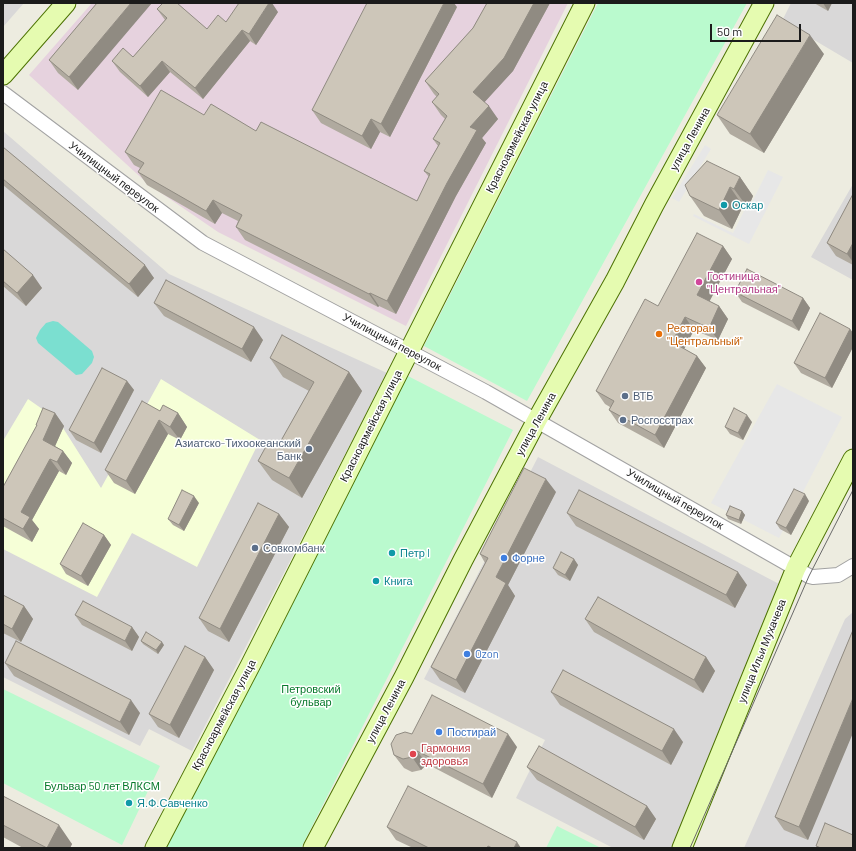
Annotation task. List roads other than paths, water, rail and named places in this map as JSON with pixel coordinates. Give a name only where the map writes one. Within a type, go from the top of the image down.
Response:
[{"type":"main road","points":[[3,75],[66,3]]},
{"type":"main road","name":"Красноармейская улица","points":[[155,848],[198,763],[250,666],[410,352],[585,3]]},
{"type":"main road","name":"улица Ленина","points":[[313,848],[404,677],[463,560],[537,420],[607,295],[654,205],[764,3]]},
{"type":"main road","name":"улица Ильи Мухачева","points":[[682,848],[796,568],[853,459]]},
{"type":"street","name":"Училищный переулок","points":[[3,93],[203,243],[537,420],[813,577],[838,575],[853,566]]},
{"type":"tram line","points":[[690,848],[809,576],[853,490]]},
{"type":"place","name":"Оскар","points":[[724,205]]},
{"type":"place","name":"Гостиница \"Центральная\"","points":[[699,282]]},
{"type":"place","name":"Ресторан \"Центральный\"","points":[[659,334]]},
{"type":"place","name":"ВТБ","points":[[625,396]]},
{"type":"place","name":"Росгосстрах","points":[[623,420]]},
{"type":"place","name":"Азиатско-Тихоокеанский Банк","points":[[309,449]]},
{"type":"place","name":"Совкомбанк","points":[[255,548]]},
{"type":"place","name":"Петр I","points":[[392,553]]},
{"type":"place","name":"Форне","points":[[504,558]]},
{"type":"place","name":"Книга","points":[[376,581]]},
{"type":"place","name":"Ozon","points":[[467,654]]},
{"type":"place","name":"Постирай","points":[[439,732]]},
{"type":"place","name":"Гармония здоровья","points":[[413,754]]},
{"type":"place","name":"Я.Ф.Савченко","points":[[129,803]]},
{"type":"park label","name":"Петровский бульвар","points":[[311,695]]},
{"type":"park label","name":"Бульвар 50 лет ВЛКСМ","points":[[102,786]]}]
